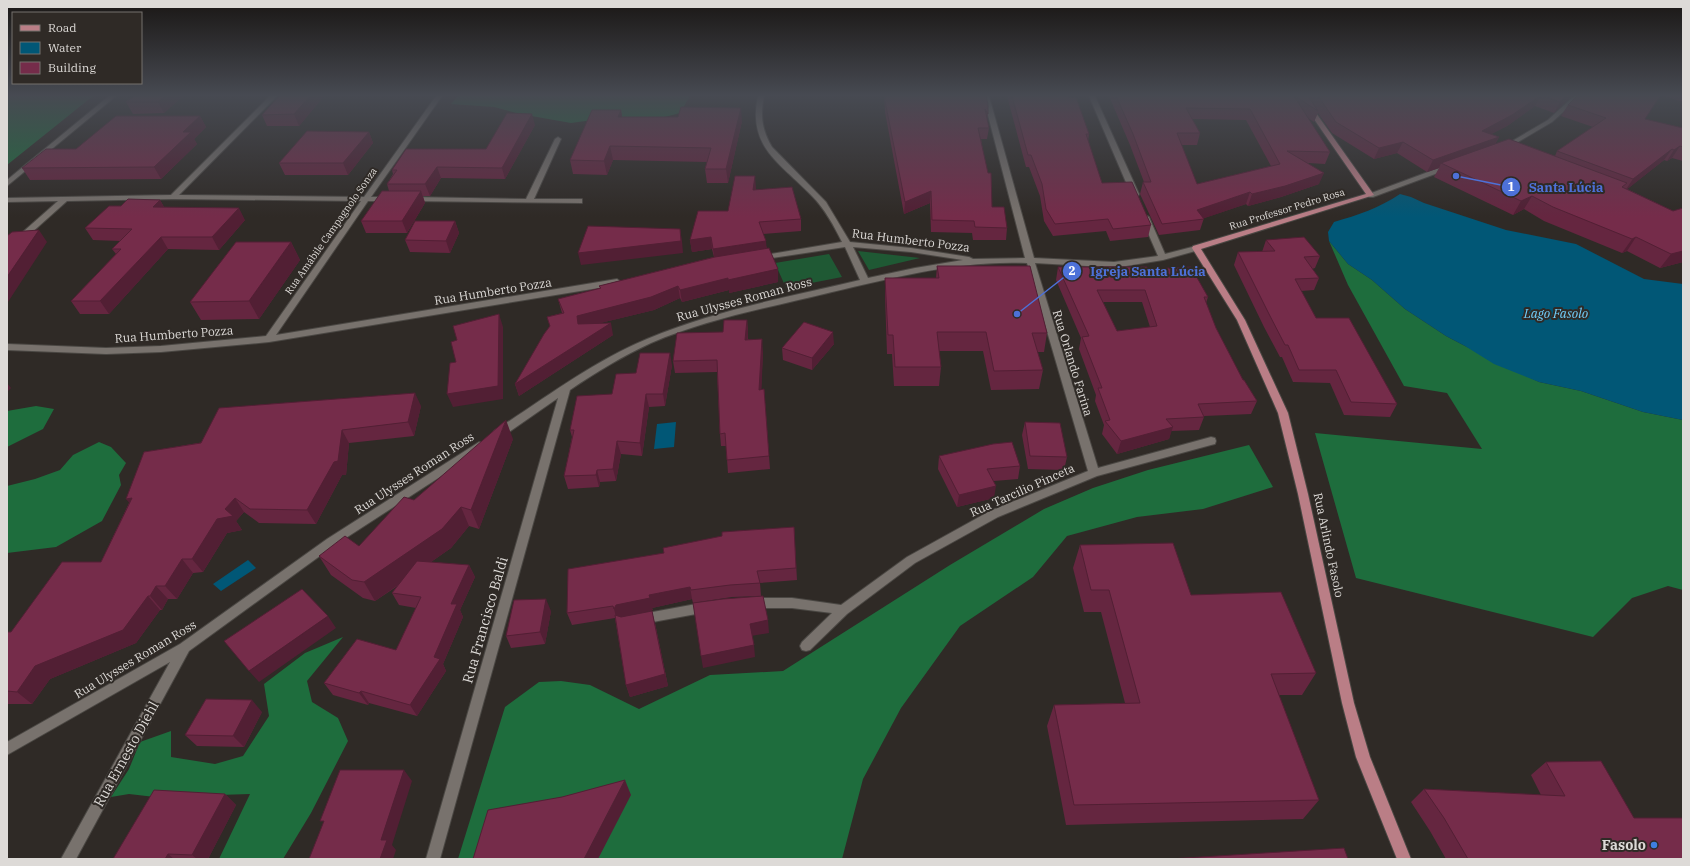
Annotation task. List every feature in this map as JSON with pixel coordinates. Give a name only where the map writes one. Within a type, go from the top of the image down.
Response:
[{"type":"main road","points":[[1329,136],[1370,195]]},
{"type":"main road","name":"Rua Professor Pedro Rosa","points":[[1196,248],[1370,195]]},
{"type":"main road","name":"Rua Arlindo Fasolo","points":[[1196,248],[1240,320],[1283,413],[1303,494],[1348,703],[1363,756],[1404,859]]},
{"type":"street","points":[[7,184],[64,136]]},
{"type":"street","points":[[173,197],[234,136]]},
{"type":"street","name":"Rua Amábile Campagnolo Sonza","points":[[269,339],[410,136]]},
{"type":"street","points":[[763,136],[765,142],[823,204],[847,244],[865,282]]},
{"type":"street","name":"Rua Orlando Farina","points":[[997,136],[1030,260],[1094,473]]},
{"type":"street","points":[[1110,136],[1163,258]]},
{"type":"street","points":[[1504,149],[1525,136]]},
{"type":"street","points":[[529,201],[558,139]]},
{"type":"street","name":"Rua Professor Pedro Rosa","points":[[1370,195],[1455,165]]},
{"type":"street","points":[[7,200],[173,197],[579,201]]},
{"type":"street","points":[[7,250],[65,198]]},
{"type":"street","name":"Rua Humberto Pozza","points":[[754,259],[847,244],[911,250],[981,260]]},
{"type":"street","name":"Rua Professor Pedro Rosa","points":[[981,260],[1030,260],[1102,264],[1131,263],[1163,258],[1196,248]]},
{"type":"street","name":"Rua Ulysses Roman Ross","points":[[7,749],[184,648],[331,542],[565,390],[611,361],[636,348],[688,325],[865,282],[945,265],[981,260]]},
{"type":"street","name":"Rua Humberto Pozza","points":[[7,347],[106,351],[161,349],[269,339],[622,282]]},
{"type":"street","name":"Rua Francisco Baldi","points":[[433,859],[565,390]]},
{"type":"street","name":"Rua Tarcilio Pinceta","points":[[806,646],[843,610],[911,560],[994,514],[1094,473],[1211,441]]},
{"type":"street","points":[[735,604],[758,602],[792,603],[843,610]]},
{"type":"street","points":[[632,621],[720,605]]},
{"type":"street","name":"Rua Ernesto Diehl","points":[[68,859],[184,648]]},
{"type":"green space","points":[[7,136],[43,136],[7,165]]},
{"type":"green space","points":[[1329,241],[1348,264],[1372,280],[1405,309],[1446,336],[1465,346],[1539,382],[1581,391],[1643,412],[1683,420],[1683,590],[1668,586],[1632,598],[1593,637],[1356,578],[1315,433],[1482,449],[1447,393],[1404,386],[1348,285]]},
{"type":"green space","points":[[858,251],[920,258],[869,270]]},
{"type":"green space","points":[[829,254],[842,277],[786,288],[775,263]]},
{"type":"green space","points":[[36,406],[54,409],[43,429],[7,447],[7,411]]},
{"type":"green space","points":[[99,442],[111,447],[126,463],[119,475],[121,485],[102,521],[56,547],[7,553],[7,486],[35,479],[60,470],[73,455]]},
{"type":"green space","points":[[1249,445],[1273,487],[1203,509],[1137,517],[1067,536],[1033,577],[960,626],[901,708],[863,779],[842,859],[458,859],[505,707],[539,682],[561,681],[590,685],[639,709],[710,675],[783,671],[950,565],[1044,509],[1093,488],[1148,470]]},
{"type":"green space","points":[[343,637],[307,681],[312,702],[338,718],[348,741],[311,813],[283,859],[219,859],[250,794],[155,797],[129,794],[111,797],[129,769],[140,742],[171,731],[171,757],[215,764],[243,756],[269,716],[264,684],[305,653]]},
{"type":"water","name":"Lago Fasolo","points":[[1400,194],[1506,230],[1576,244],[1644,279],[1683,284],[1683,420],[1643,412],[1581,391],[1539,382],[1494,364],[1446,336],[1405,309],[1372,280],[1348,264],[1329,241],[1328,232],[1334,222],[1368,211]]},
{"type":"water","points":[[676,422],[674,447],[654,449],[657,424]]},
{"type":"water","points":[[248,560],[256,568],[221,591],[213,584]]},
{"type":"building","points":[[91,136],[186,136],[154,167],[22,168],[46,149],[76,149]]},
{"type":"building","points":[[302,136],[365,136],[343,163],[279,163]]},
{"type":"building","points":[[493,136],[520,136],[502,168],[437,167],[425,184],[387,184],[397,170],[392,170],[406,149],[486,149]]},
{"type":"building","points":[[580,136],[734,136],[726,169],[705,169],[711,148],[610,146],[604,161],[570,160]]},
{"type":"building","points":[[892,136],[980,136],[988,173],[991,173],[992,207],[1004,207],[1007,228],[975,227],[974,221],[932,220],[931,191],[905,202]]},
{"type":"building","points":[[1023,136],[1087,136],[1102,183],[1132,182],[1151,225],[1113,229],[1108,219],[1055,224],[1046,209],[1042,184],[1031,155],[1028,155]]},
{"type":"building","points":[[1134,136],[1178,136],[1197,184],[1280,164],[1265,136],[1320,136],[1330,152],[1287,151],[1324,173],[1285,186],[1252,194],[1250,192],[1197,210],[1204,219],[1162,224],[1143,182],[1151,182]]},
{"type":"building","points":[[1360,136],[1499,137],[1433,160],[1403,142],[1379,148]]},
{"type":"building","points":[[1579,136],[1683,136],[1683,147],[1680,146],[1674,150],[1672,149],[1633,179],[1557,151]]},
{"type":"building","points":[[1509,139],[1627,183],[1622,187],[1673,211],[1683,208],[1683,251],[1671,254],[1636,237],[1632,239],[1553,207],[1532,196],[1521,201],[1441,163]]},
{"type":"building","points":[[735,176],[755,176],[753,190],[792,187],[801,219],[759,222],[766,241],[713,249],[711,237],[690,240],[698,211],[728,211]]},
{"type":"building","points":[[382,191],[421,191],[402,221],[361,221]]},
{"type":"building","points":[[128,199],[160,200],[153,207],[239,208],[212,237],[161,237],[100,301],[71,301],[121,249],[112,249],[132,229],[85,228],[109,206],[121,206]]},
{"type":"building","points":[[415,221],[455,221],[446,241],[405,240]]},
{"type":"building","points":[[588,226],[680,229],[681,241],[578,253]]},
{"type":"building","points":[[39,230],[7,277],[7,236],[12,232]]},
{"type":"building","points":[[1304,237],[1320,256],[1304,257],[1319,278],[1295,279],[1316,318],[1349,318],[1397,404],[1351,402],[1336,370],[1299,370],[1288,345],[1285,345],[1238,252],[1275,251],[1266,240]]},
{"type":"building","points":[[236,242],[291,242],[249,301],[190,302]]},
{"type":"building","points":[[769,248],[778,269],[728,280],[728,278],[680,290],[678,286],[651,297],[577,316],[578,324],[611,323],[515,384],[550,326],[547,317],[564,313],[558,299],[601,288],[599,286],[715,257]]},
{"type":"building","points":[[937,266],[1030,266],[1047,333],[1032,333],[1043,370],[994,371],[986,332],[937,332],[941,367],[895,367],[893,335],[888,335],[885,278],[939,278]]},
{"type":"building","points":[[1058,267],[1147,267],[1148,269],[1191,267],[1208,297],[1204,297],[1216,328],[1243,380],[1257,401],[1198,404],[1204,417],[1166,419],[1173,427],[1121,441],[1105,421],[1110,420],[1098,388],[1102,388],[1082,337],[1089,336]],"holes":[[[1097,290],[1145,290],[1157,326],[1117,331]]]},
{"type":"building","points":[[499,314],[498,386],[447,394],[450,363],[456,362],[451,342],[457,340],[453,326]]},
{"type":"building","points":[[724,320],[747,320],[745,340],[762,339],[759,390],[764,389],[769,456],[727,460],[725,433],[720,434],[717,360],[673,361],[677,333],[723,332]]},
{"type":"building","points":[[804,322],[833,332],[812,358],[782,348]]},
{"type":"building","points":[[640,353],[670,353],[663,394],[646,394],[640,443],[617,441],[613,469],[597,470],[596,475],[564,476],[574,430],[570,430],[577,396],[612,394],[616,374],[636,373]]},
{"type":"building","points":[[415,393],[408,422],[342,430],[338,461],[334,462],[307,510],[250,509],[235,498],[225,509],[233,516],[217,519],[192,559],[182,559],[165,586],[156,586],[150,596],[148,596],[123,630],[35,666],[17,692],[7,691],[7,632],[11,632],[62,562],[101,562],[132,498],[126,499],[144,452],[201,443],[219,408]]},
{"type":"building","points":[[506,420],[471,510],[461,507],[442,529],[364,582],[352,580],[319,556],[345,536],[359,546],[404,497],[414,500]]},
{"type":"building","points":[[1025,422],[1060,423],[1067,457],[1030,456]]},
{"type":"building","points":[[1012,442],[1020,466],[987,469],[996,486],[959,495],[939,456],[993,444]]},
{"type":"building","points":[[794,527],[796,568],[757,571],[760,583],[691,590],[690,587],[649,595],[650,598],[616,605],[614,609],[613,606],[567,613],[568,569],[664,553],[663,548],[722,536],[722,532]]},
{"type":"building","points":[[1173,543],[1191,595],[1281,592],[1316,673],[1271,674],[1319,800],[1074,805],[1054,705],[1140,703],[1109,590],[1091,590],[1080,545]]},
{"type":"building","points":[[417,561],[469,565],[451,604],[457,604],[434,657],[440,659],[410,705],[361,691],[359,693],[324,683],[357,639],[396,650],[421,597],[392,593]]},
{"type":"building","points":[[302,589],[328,616],[249,671],[224,641]]},
{"type":"building","points":[[763,596],[768,620],[750,624],[754,645],[701,656],[693,603]]},
{"type":"building","points":[[546,599],[540,632],[506,636],[514,600]]},
{"type":"building","points":[[652,611],[665,674],[626,685],[615,615],[621,617]]},
{"type":"building","points":[[206,699],[252,700],[233,736],[185,735]]},
{"type":"building","points":[[1601,761],[1634,818],[1683,818],[1683,859],[1468,859],[1444,818],[1424,789],[1565,796],[1546,762]]},
{"type":"building","points":[[340,770],[404,770],[381,840],[387,840],[380,859],[309,859],[324,821],[320,821]]},
{"type":"building","points":[[625,780],[584,859],[473,859],[488,810],[562,797]]},
{"type":"building","points":[[154,790],[225,794],[192,855],[168,854],[165,859],[113,859]]},
{"type":"building","points":[[1344,848],[1348,859],[1169,859]]},
{"type":"place","name":"Santa Lúcia","points":[[1456,176]]},
{"type":"place","name":"Igreja Santa Lúcia","points":[[1017,314]]},
{"type":"place","name":"Fasolo","points":[[1654,845]]}]
